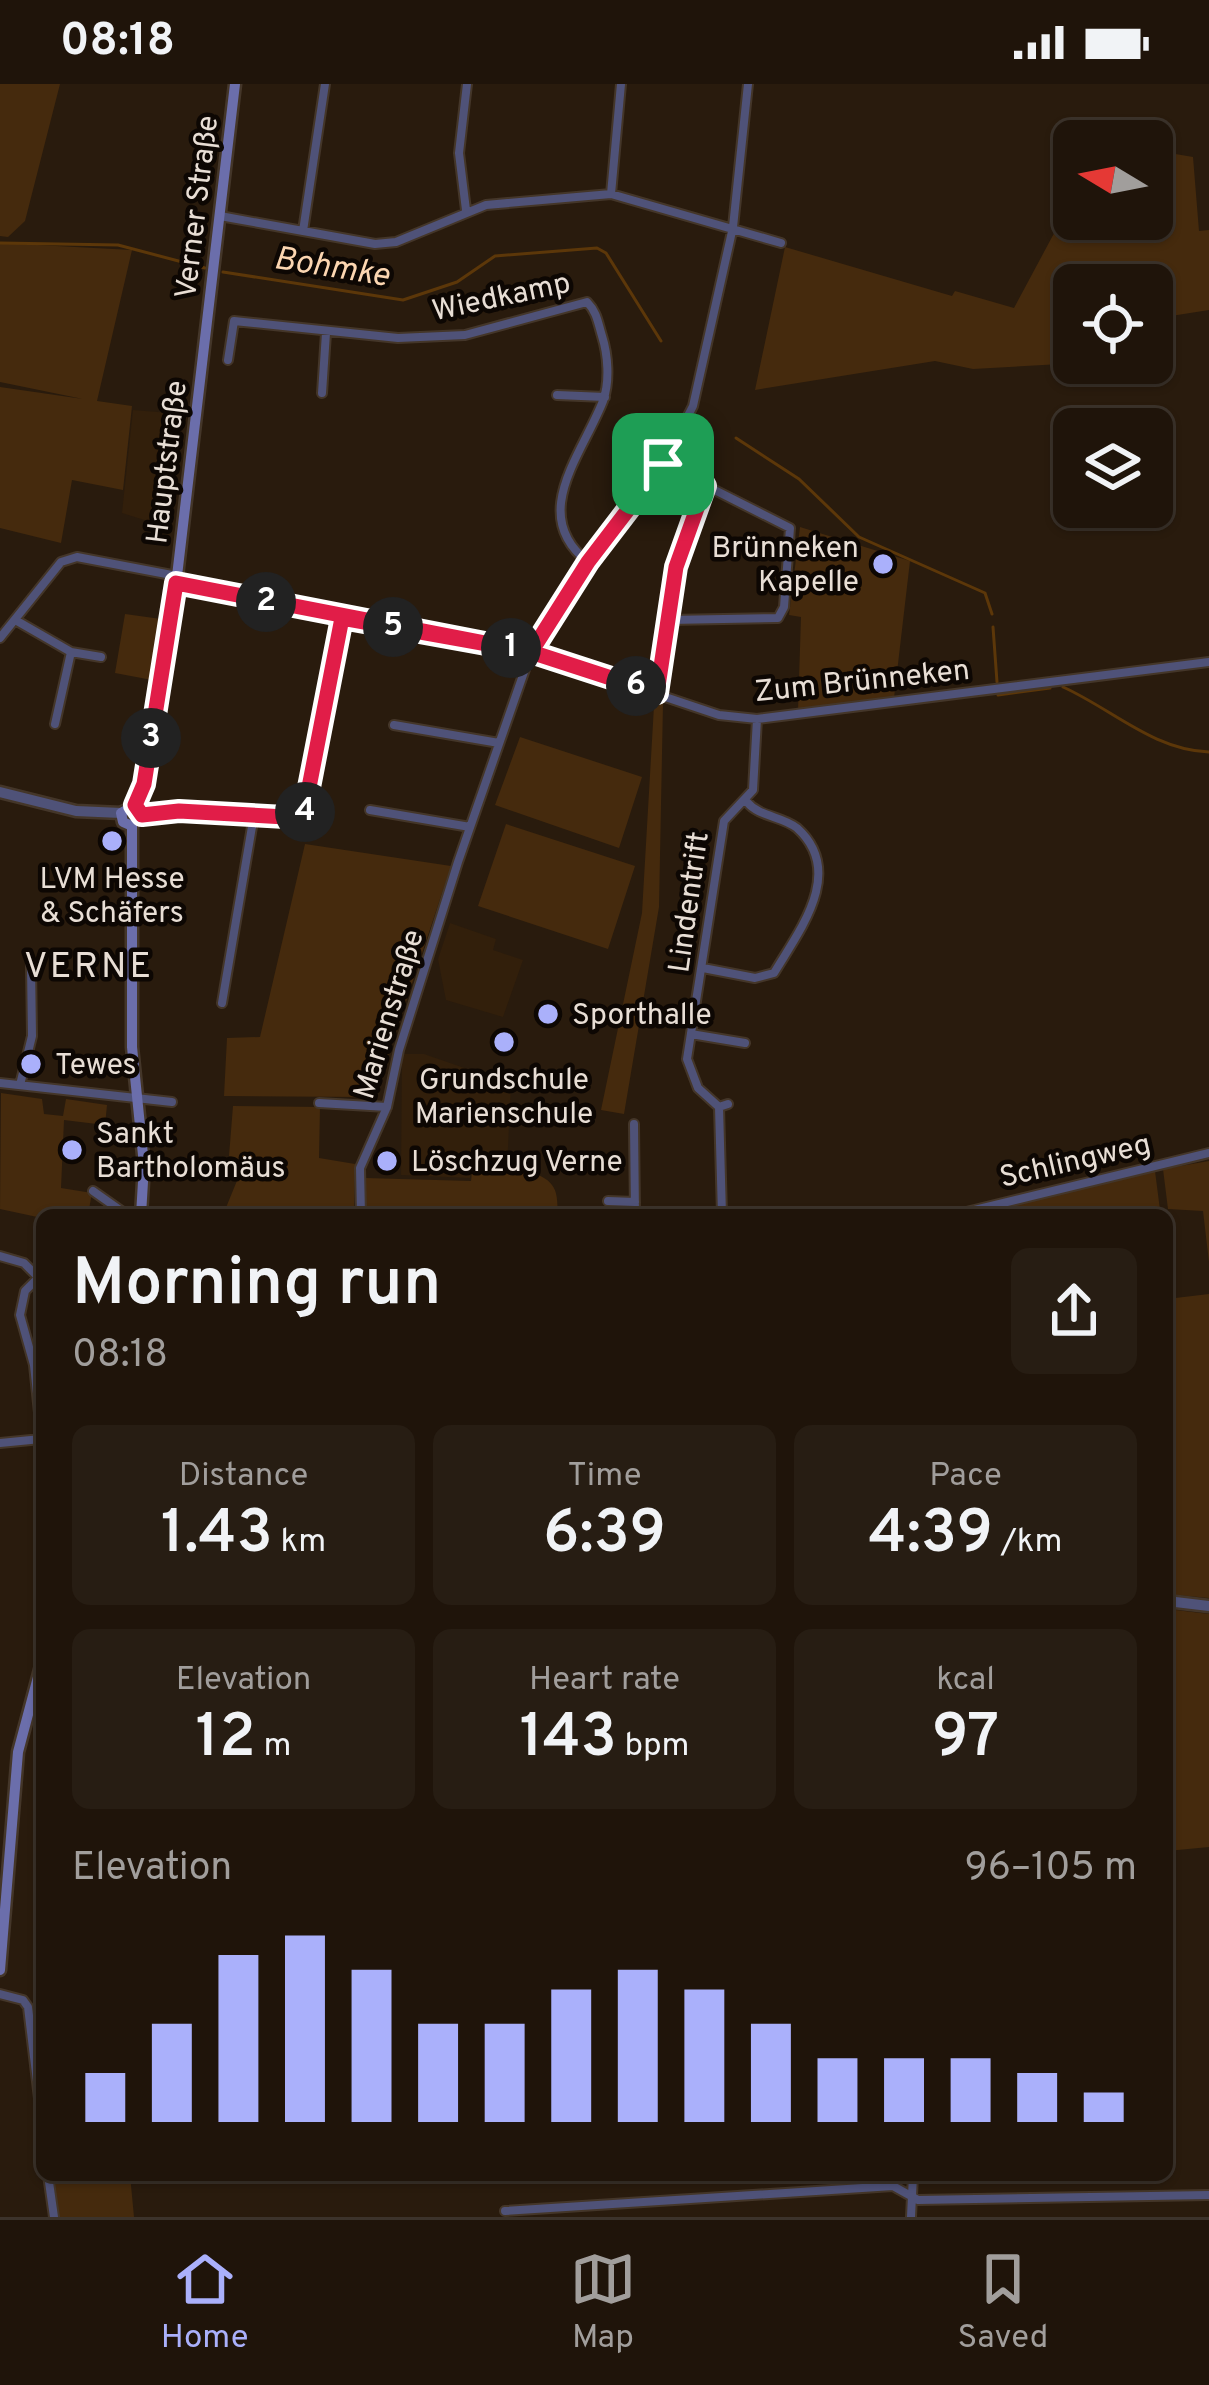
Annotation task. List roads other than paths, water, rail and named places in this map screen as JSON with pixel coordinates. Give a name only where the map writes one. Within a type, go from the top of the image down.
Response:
[{"type":"main road","name":"Verner Straße","points":[[205,335],[235,84]]},
{"type":"main road","name":"Hauptstraße","points":[[139,810],[176,579],[205,335]]},
{"type":"main road","points":[[132,826],[123,822],[121,813],[139,810]]},
{"type":"main road","points":[[139,810],[132,826],[132,1047],[145,1165],[141,1209]]},
{"type":"main road","points":[[0,1970],[18,1752],[36,1684]]},
{"type":"street","points":[[303,231],[325,84]]},
{"type":"street","points":[[466,210],[459,153],[467,84]]},
{"type":"street","points":[[611,194],[621,84]]},
{"type":"street","name":"Marienstraße","points":[[361,1209],[360,1168],[387,1107],[399,1050],[531,652],[588,562],[663,464],[693,406],[733,227],[748,84]]},
{"type":"street","points":[[218,216],[396,242],[466,210],[611,194],[781,243]]},
{"type":"street","name":"Wiedkamp","points":[[228,360],[234,321],[326,333],[465,335],[587,302],[607,353],[605,397]]},
{"type":"street","points":[[322,393],[326,333]]},
{"type":"street","points":[[557,395],[605,397],[568,469],[561,497],[560,527],[571,549],[588,562]]},
{"type":"street","points":[[663,464],[790,528],[784,607],[778,618],[669,620]]},
{"type":"street","points":[[657,693],[676,567],[705,486]]},
{"type":"street","name":"Zum Brünneken","points":[[17,621],[61,562],[77,556],[342,618],[531,652],[719,715],[757,718],[1209,662]]},
{"type":"street","points":[[139,810],[303,818],[342,618]]},
{"type":"street","points":[[0,638],[17,621],[71,652],[101,657]]},
{"type":"street","points":[[56,724],[71,652]]},
{"type":"street","name":"Lindentrift","points":[[722,1209],[723,1106],[690,1074],[691,1034],[724,821],[729,811],[748,802],[757,718]]},
{"type":"street","points":[[394,724],[499,743]]},
{"type":"street","points":[[0,792],[76,811],[121,813]]},
{"type":"street","points":[[703,968],[755,978],[774,973],[816,899],[817,860],[808,841],[794,826],[754,810],[748,802]]},
{"type":"street","points":[[370,810],[470,827]]},
{"type":"street","points":[[222,1004],[254,815]]},
{"type":"street","points":[[20,1085],[32,1036],[31,965]]},
{"type":"street","points":[[691,1034],[745,1043]]},
{"type":"street","points":[[0,1083],[138,1102],[172,1102]]},
{"type":"street","points":[[319,1103],[387,1107]]},
{"type":"street","points":[[634,1124],[635,1209]]},
{"type":"street","name":"Schlingweg","points":[[979,1209],[1209,1153]]},
{"type":"street","points":[[93,1191],[118,1209]]},
{"type":"street","points":[[608,1201],[635,1202]]},
{"type":"street","points":[[0,1256],[24,1263],[36,1273]]},
{"type":"street","points":[[36,1279],[20,1302],[36,1384]]},
{"type":"street","points":[[0,1443],[36,1440]]},
{"type":"street","points":[[1173,1602],[1209,1606]]},
{"type":"street","points":[[0,1994],[23,2000],[28,2007],[36,2073]]},
{"type":"street","points":[[49,2181],[54,2217]]},
{"type":"street","points":[[911,2217],[912,2181]]},
{"type":"street","points":[[505,2211],[893,2186],[918,2200],[1209,2195]]},
{"type":"waterway","points":[[0,243],[118,245],[205,268]]},
{"type":"waterway","name":"Bohmke","points":[[223,272],[403,300],[457,282],[495,256],[597,248],[606,253],[661,341]]},
{"type":"waterway","points":[[736,438],[799,479],[859,537],[985,593],[992,614]]},
{"type":"waterway","points":[[993,627],[997,682]]},
{"type":"waterway","points":[[1063,687],[1151,736],[1209,752]]},
{"type":"waterway","points":[[998,695],[1050,688]]},
{"type":"place","name":"Brünneken Kapelle","points":[[883,564]]},
{"type":"place","name":"LVM Hesse & Schäfers","points":[[112,841]]},
{"type":"place","name":"Sporthalle","points":[[548,1014]]},
{"type":"place","name":"Grundschule Marienschule","points":[[504,1042]]},
{"type":"place","name":"Tewes","points":[[31,1064]]},
{"type":"place","name":"Sankt Bartholomäus","points":[[72,1150]]},
{"type":"place","name":"Löschzug Verne","points":[[387,1161]]},
{"type":"district","name":"VERNE","points":[[89,964]]}]
